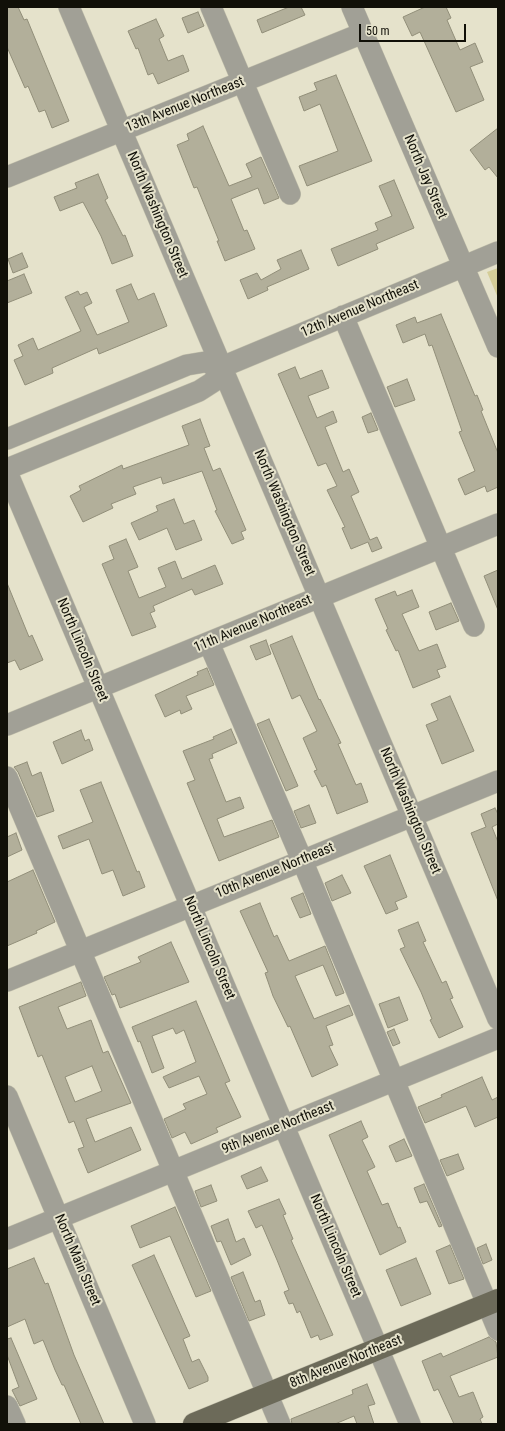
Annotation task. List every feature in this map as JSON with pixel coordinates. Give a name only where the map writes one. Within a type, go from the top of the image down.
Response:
[{"type":"main road","name":"8th Avenue Northeast","points":[[194,1424],[492,1302]]},
{"type":"street","name":"North Washington Street","points":[[69,7],[498,1019]]},
{"type":"street","points":[[211,7],[290,194]]},
{"type":"street","name":"North Jay Street","points":[[352,7],[498,347]]},
{"type":"street","name":"13th Avenue Northeast","points":[[7,177],[363,33]]},
{"type":"street","name":"12th Avenue Northeast","points":[[222,367],[498,252]]},
{"type":"street","points":[[343,316],[474,626]]},
{"type":"street","points":[[7,438],[187,365],[205,362],[222,367],[213,382],[199,391],[7,471]]},
{"type":"street","name":"North Lincoln Street","points":[[7,471],[410,1424]]},
{"type":"street","name":"11th Avenue Northeast","points":[[7,725],[498,524]]},
{"type":"street","points":[[208,643],[302,860],[394,1081],[492,1302],[498,1330]]},
{"type":"street","points":[[7,777],[280,1424]]},
{"type":"street","name":"10th Avenue Northeast","points":[[7,981],[498,781]]},
{"type":"street","name":"9th Avenue Northeast","points":[[7,1239],[498,1038]]},
{"type":"street","name":"North Main Street","points":[[7,1096],[145,1424]]},
{"type":"street","points":[[7,1406],[15,1424]]},
{"type":"shaded area","points":[[498,268],[498,298],[487,272]]},
{"type":"building","points":[[7,7],[18,7],[24,20],[27,19],[69,121],[52,128],[45,110],[39,112],[28,86],[25,88],[7,47]]},
{"type":"building","points":[[289,7],[301,7],[305,15],[262,33],[257,20]]},
{"type":"building","points":[[425,7],[446,7],[451,18],[447,20],[460,50],[475,43],[483,62],[470,67],[484,100],[456,112],[420,32],[412,36],[403,17]]},
{"type":"building","points":[[198,12],[204,26],[188,33],[182,18]]},
{"type":"building","points":[[156,19],[164,36],[159,39],[168,61],[183,55],[189,71],[158,84],[153,73],[148,75],[138,48],[136,49],[128,31]]},
{"type":"building","points":[[336,75],[372,161],[307,186],[299,166],[338,151],[320,104],[304,111],[299,97],[317,90],[314,83]]},
{"type":"building","points":[[203,126],[229,186],[252,177],[246,164],[261,157],[279,198],[264,204],[258,188],[231,199],[244,231],[247,230],[255,249],[225,261],[217,241],[219,241],[197,187],[194,188],[177,145],[189,140],[187,134]]},
{"type":"building","points":[[498,128],[498,178],[489,167],[485,170],[470,150]]},
{"type":"building","points":[[98,174],[108,198],[105,200],[123,236],[125,235],[133,256],[112,264],[101,236],[83,202],[60,211],[54,197],[77,188],[75,183]]},
{"type":"building","points":[[394,180],[414,228],[376,244],[378,249],[338,266],[331,249],[378,230],[375,223],[392,216],[379,186]]},
{"type":"building","points":[[301,250],[309,269],[267,287],[268,290],[248,299],[240,280],[257,273],[261,280],[281,269],[277,260]]},
{"type":"building","points":[[22,253],[28,267],[13,273],[8,259]]},
{"type":"building","points":[[24,274],[32,293],[7,303],[7,281]]},
{"type":"building","points":[[131,284],[138,300],[154,293],[167,326],[99,354],[97,348],[52,368],[53,373],[25,385],[14,360],[23,356],[18,345],[33,338],[38,350],[81,331],[65,297],[78,291],[80,295],[87,292],[92,303],[84,307],[97,335],[129,322],[116,290]]},
{"type":"building","points":[[441,314],[475,396],[477,395],[483,410],[481,411],[498,453],[498,487],[487,492],[485,486],[465,495],[458,479],[475,471],[459,432],[462,431],[432,345],[429,346],[425,334],[403,343],[396,325],[415,317],[417,323]]},
{"type":"building","points":[[295,367],[300,379],[322,370],[329,388],[308,396],[317,418],[333,411],[337,422],[325,427],[343,472],[349,469],[359,492],[351,496],[370,540],[377,537],[382,548],[372,552],[368,542],[351,549],[342,528],[345,527],[327,490],[337,486],[326,463],[318,466],[278,374]]},
{"type":"building","points":[[407,379],[415,400],[395,407],[387,387]]},
{"type":"building","points":[[371,413],[378,430],[368,433],[362,417]]},
{"type":"building","points":[[200,419],[210,446],[204,448],[213,471],[220,468],[246,530],[241,532],[244,539],[232,544],[215,511],[217,510],[202,471],[163,484],[161,477],[133,487],[136,494],[111,504],[113,508],[83,522],[70,496],[81,490],[79,486],[122,465],[123,469],[189,445],[182,426]]},
{"type":"building","points":[[174,499],[184,524],[194,520],[202,540],[176,550],[167,528],[139,540],[131,523],[158,511],[156,506]]},
{"type":"building","points":[[126,539],[138,567],[128,571],[139,598],[166,587],[158,568],[175,561],[182,579],[215,565],[223,584],[195,595],[192,589],[153,606],[155,611],[150,613],[156,627],[132,636],[102,564],[114,559],[109,546]]},
{"type":"building","points":[[498,570],[498,610],[484,576]]},
{"type":"building","points":[[7,583],[29,637],[32,635],[43,660],[20,670],[15,660],[7,663]]},
{"type":"building","points":[[412,590],[419,607],[402,614],[419,651],[437,644],[446,667],[437,670],[440,677],[413,688],[398,650],[396,651],[386,630],[388,629],[375,599],[395,591],[397,596]]},
{"type":"building","points":[[451,603],[459,621],[436,630],[429,612]]},
{"type":"building","points":[[292,636],[319,700],[320,699],[341,743],[338,744],[356,785],[361,783],[368,802],[337,814],[326,785],[322,787],[314,771],[317,770],[303,738],[317,731],[300,695],[292,699],[270,645]]},
{"type":"building","points":[[266,640],[271,654],[256,660],[250,646]]},
{"type":"building","points":[[207,668],[214,685],[186,696],[192,709],[181,714],[180,710],[165,717],[155,695],[198,675],[197,672]]},
{"type":"building","points":[[450,696],[474,751],[442,764],[426,725],[438,720],[431,704]]},
{"type":"building","points":[[269,719],[298,786],[286,791],[257,724]]},
{"type":"building","points":[[231,729],[237,743],[212,754],[213,758],[209,759],[226,802],[240,797],[244,808],[217,819],[224,837],[272,820],[279,837],[219,861],[187,783],[195,780],[183,751],[214,739],[213,737]]},
{"type":"building","points":[[81,730],[85,741],[89,739],[93,750],[62,764],[53,742]]},
{"type":"building","points":[[27,762],[32,776],[41,772],[54,811],[37,817],[18,772],[14,767]]},
{"type":"building","points":[[101,782],[137,872],[139,871],[145,887],[123,896],[113,870],[102,874],[89,839],[63,849],[58,836],[93,822],[80,790]]},
{"type":"building","points":[[309,805],[316,823],[301,828],[294,811]]},
{"type":"building","points":[[495,808],[498,814],[498,824],[492,827],[498,842],[498,901],[471,833],[486,827],[481,814]]},
{"type":"building","points":[[16,833],[22,850],[7,857],[7,837]]},
{"type":"building","points":[[390,855],[407,897],[395,902],[398,909],[386,914],[364,866]]},
{"type":"building","points":[[33,870],[55,922],[36,931],[37,933],[7,946],[7,882]]},
{"type":"building","points":[[342,875],[351,893],[332,901],[325,883]]},
{"type":"building","points":[[303,893],[311,914],[300,918],[291,898]]},
{"type":"building","points":[[260,903],[274,937],[277,935],[289,961],[325,946],[344,993],[336,996],[323,965],[295,976],[314,1019],[349,1005],[353,1015],[326,1026],[333,1045],[329,1046],[338,1065],[312,1077],[290,1026],[288,1027],[273,996],[265,973],[268,972],[240,911]]},
{"type":"building","points":[[418,922],[426,941],[423,942],[442,983],[446,981],[453,998],[450,999],[463,1027],[439,1038],[430,1020],[432,1019],[421,992],[400,949],[405,947],[398,930]]},
{"type":"building","points":[[171,942],[189,982],[120,1008],[115,994],[112,995],[104,977],[141,962],[138,957]]},
{"type":"building","points":[[81,982],[86,996],[58,1007],[67,1029],[91,1020],[103,1053],[108,1051],[131,1103],[86,1119],[95,1142],[131,1127],[141,1150],[88,1173],[78,1149],[84,1147],[74,1121],[69,1123],[42,1055],[38,1057],[19,1007]],"holes":[[[92,1066],[102,1091],[75,1102],[65,1077]]]},
{"type":"building","points":[[399,997],[408,1020],[388,1028],[379,1004]]},
{"type":"building","points":[[196,1001],[230,1081],[225,1083],[241,1117],[216,1128],[218,1132],[191,1144],[185,1132],[172,1138],[164,1119],[186,1109],[183,1104],[207,1094],[199,1076],[169,1088],[163,1077],[196,1062],[184,1030],[176,1034],[173,1028],[152,1036],[164,1068],[152,1073],[140,1041],[138,1042],[132,1027]]},
{"type":"building","points":[[394,1029],[400,1043],[393,1046],[387,1032]]},
{"type":"building","points":[[482,1077],[492,1100],[498,1097],[498,1117],[475,1127],[466,1106],[425,1123],[418,1107]]},
{"type":"building","points":[[361,1121],[368,1137],[362,1140],[375,1167],[367,1171],[382,1205],[388,1203],[398,1228],[400,1227],[406,1242],[380,1255],[329,1135]]},
{"type":"building","points":[[404,1139],[412,1156],[396,1162],[389,1146]]},
{"type":"building","points":[[458,1154],[464,1169],[447,1176],[440,1160]]},
{"type":"building","points":[[261,1167],[268,1181],[247,1189],[241,1176]]},
{"type":"building","points":[[424,1184],[442,1226],[439,1227],[427,1201],[420,1203],[414,1188]]},
{"type":"building","points":[[211,1185],[217,1201],[201,1207],[195,1191]]},
{"type":"building","points":[[279,1199],[286,1214],[283,1215],[293,1239],[291,1240],[333,1335],[320,1340],[318,1335],[311,1338],[300,1311],[297,1313],[293,1303],[289,1304],[284,1292],[289,1290],[262,1225],[256,1228],[248,1211]]},
{"type":"building","points":[[175,1207],[211,1291],[196,1297],[170,1236],[140,1248],[131,1226]]},
{"type":"building","points":[[228,1219],[236,1242],[244,1238],[251,1255],[231,1265],[221,1241],[217,1242],[211,1226]]},
{"type":"building","points":[[486,1244],[492,1260],[483,1264],[477,1248]]},
{"type":"building","points":[[450,1245],[464,1279],[449,1284],[436,1251]]},
{"type":"building","points":[[154,1255],[190,1336],[183,1339],[192,1362],[199,1359],[208,1377],[208,1381],[189,1389],[132,1265]]},
{"type":"building","points":[[34,1258],[45,1284],[48,1283],[74,1355],[104,1424],[81,1424],[64,1385],[62,1385],[55,1370],[43,1340],[34,1344],[25,1319],[7,1327],[7,1269]]},
{"type":"building","points":[[416,1258],[431,1294],[401,1306],[386,1270]]},
{"type":"building","points":[[243,1272],[255,1302],[260,1300],[265,1315],[249,1321],[231,1277]]},
{"type":"building","points":[[489,1337],[496,1342],[498,1357],[450,1376],[459,1397],[473,1392],[483,1417],[480,1419],[482,1424],[454,1424],[438,1389],[434,1391],[422,1361],[441,1353],[443,1357]]},
{"type":"building","points":[[11,1338],[37,1399],[20,1406],[12,1390],[19,1387],[7,1355],[7,1339]]},
{"type":"building","points":[[367,1384],[375,1404],[368,1406],[374,1424],[357,1424],[354,1416],[335,1424],[292,1424],[291,1419],[353,1394],[352,1390]]}]
